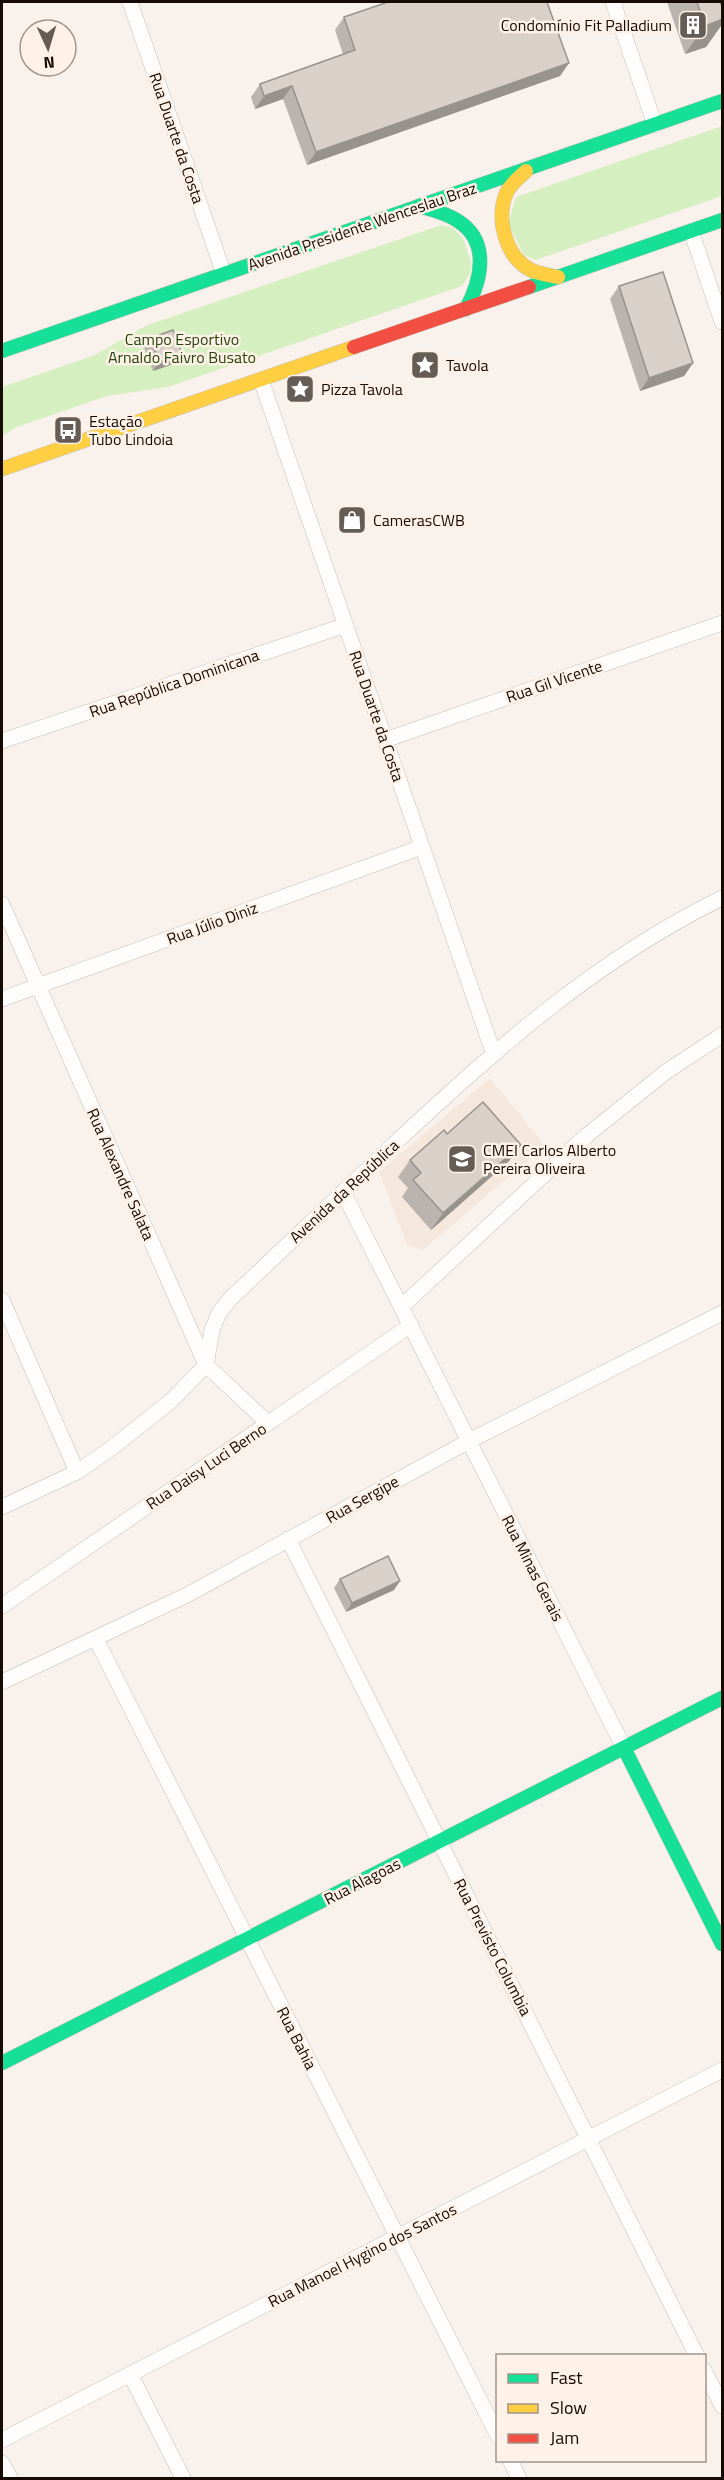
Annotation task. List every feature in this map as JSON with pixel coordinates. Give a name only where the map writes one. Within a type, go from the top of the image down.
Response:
[{"type":"main road","name":"Avenida Presidente Wenceslau Braz","points":[[2,351],[723,101]]},
{"type":"main road","points":[[529,169],[508,189],[501,212],[504,235],[514,255],[530,269],[558,277]]},
{"type":"main road","points":[[419,206],[448,216],[466,227],[476,245],[482,266],[479,287],[466,309]]},
{"type":"main road","points":[[2,469],[723,220]]},
{"type":"main road","name":"Rua Alagoas","points":[[2,2063],[723,1698]]},
{"type":"main road","name":"Rua Minas Gerais","points":[[624,1748],[723,1944]]},
{"type":"street","name":"Rua Duarte da Costa","points":[[130,2],[224,274]]},
{"type":"street","points":[[613,2],[655,125]]},
{"type":"street","points":[[691,231],[723,322]]},
{"type":"street","name":"Rua Duarte da Costa","points":[[261,380],[493,1052]]},
{"type":"street","name":"Rua Gil Vicente","points":[[385,740],[723,623]]},
{"type":"street","name":"Rua República Dominicana","points":[[2,741],[346,625]]},
{"type":"street","name":"Rua Júlio Diniz","points":[[2,999],[422,847]]},
{"type":"street","name":"Avenida da República","points":[[206,1365],[212,1330],[219,1313],[230,1299],[493,1052],[553,1004],[620,956],[663,929],[723,898]]},
{"type":"street","name":"Rua Alexandre Salata","points":[[2,904],[206,1365],[268,1424]]},
{"type":"street","points":[[401,1307],[619,1108],[667,1071],[723,1035]]},
{"type":"street","name":"Rua Minas Gerais","points":[[343,1192],[624,1748]]},
{"type":"street","points":[[2,1300],[77,1472]]},
{"type":"street","name":"Rua Sergipe","points":[[2,1682],[187,1595],[469,1441],[723,1313]]},
{"type":"street","name":"Rua Daisy Luci Berno","points":[[2,1606],[411,1325]]},
{"type":"street","points":[[2,1508],[77,1472],[171,1401],[206,1365]]},
{"type":"street","name":"Rua Previsto Columbia","points":[[288,1539],[696,2354]]},
{"type":"street","name":"Rua Bahia","points":[[96,1639],[496,2432]]},
{"type":"street","name":"Rua Manoel Hygino dos Santos","points":[[2,2440],[723,2070]]},
{"type":"street","points":[[706,2372],[723,2406]]},
{"type":"street","points":[[130,2374],[183,2478]]},
{"type":"street","points":[[511,2462],[519,2478]]},
{"type":"street","points":[[2,2463],[10,2478]]},
{"type":"shaded area","name":"CMEI Carlos Alberto Pereira Oliveira","points":[[490,1078],[545,1146],[423,1250],[407,1245],[379,1172]]},
{"type":"green space","points":[[722,126],[722,196],[536,260],[524,255],[508,224],[516,197]]},
{"type":"green space","name":"Campo Esportivo Arnaldo Faivro Busato","points":[[441,225],[453,228],[463,238],[471,262],[470,274],[462,286],[168,387],[107,396],[17,427],[2,436],[2,387],[95,355],[145,326]]},
{"type":"building","points":[[388,2],[547,2],[569,63],[316,152],[292,86],[264,96],[260,84],[355,50],[344,17]]},
{"type":"building","points":[[697,2],[720,2],[723,19],[705,26]]},
{"type":"building","points":[[663,272],[693,363],[649,378],[619,286]]},
{"type":"building","points":[[173,330],[182,354],[159,362],[151,338]]},
{"type":"building","points":[[483,1102],[521,1145],[443,1213],[413,1180],[421,1173],[410,1160],[444,1130],[447,1134]]},
{"type":"building","points":[[388,1556],[400,1581],[352,1603],[340,1579]]},
{"type":"traffic: fast","points":[[2,351],[722,101]]},
{"type":"traffic: fast","points":[[419,206],[454,218],[468,230],[475,240],[479,251],[479,274],[466,309]]},
{"type":"traffic: fast","points":[[529,287],[722,220]]},
{"type":"traffic: fast","points":[[2,2063],[722,1698]]},
{"type":"traffic: fast","points":[[624,1748],[722,1944]]},
{"type":"traffic: slow","points":[[526,171],[507,192],[502,213],[505,236],[515,256],[522,264],[531,270],[558,277]]},
{"type":"traffic: slow","points":[[2,469],[354,347]]},
{"type":"traffic: jam","points":[[354,347],[529,287]]},
{"type":"place","name":"Condomínio Fit Palladium","points":[[693,25]]},
{"type":"place","name":"Tavola","points":[[425,365]]},
{"type":"place","name":"Pizza Tavola","points":[[300,389]]},
{"type":"place","name":"Estação Tubo Lindoia","points":[[68,430]]},
{"type":"place","name":"CamerasCWB","points":[[352,520]]},
{"type":"place","name":"CMEI Carlos Alberto Pereira Oliveira","points":[[462,1159]]}]
